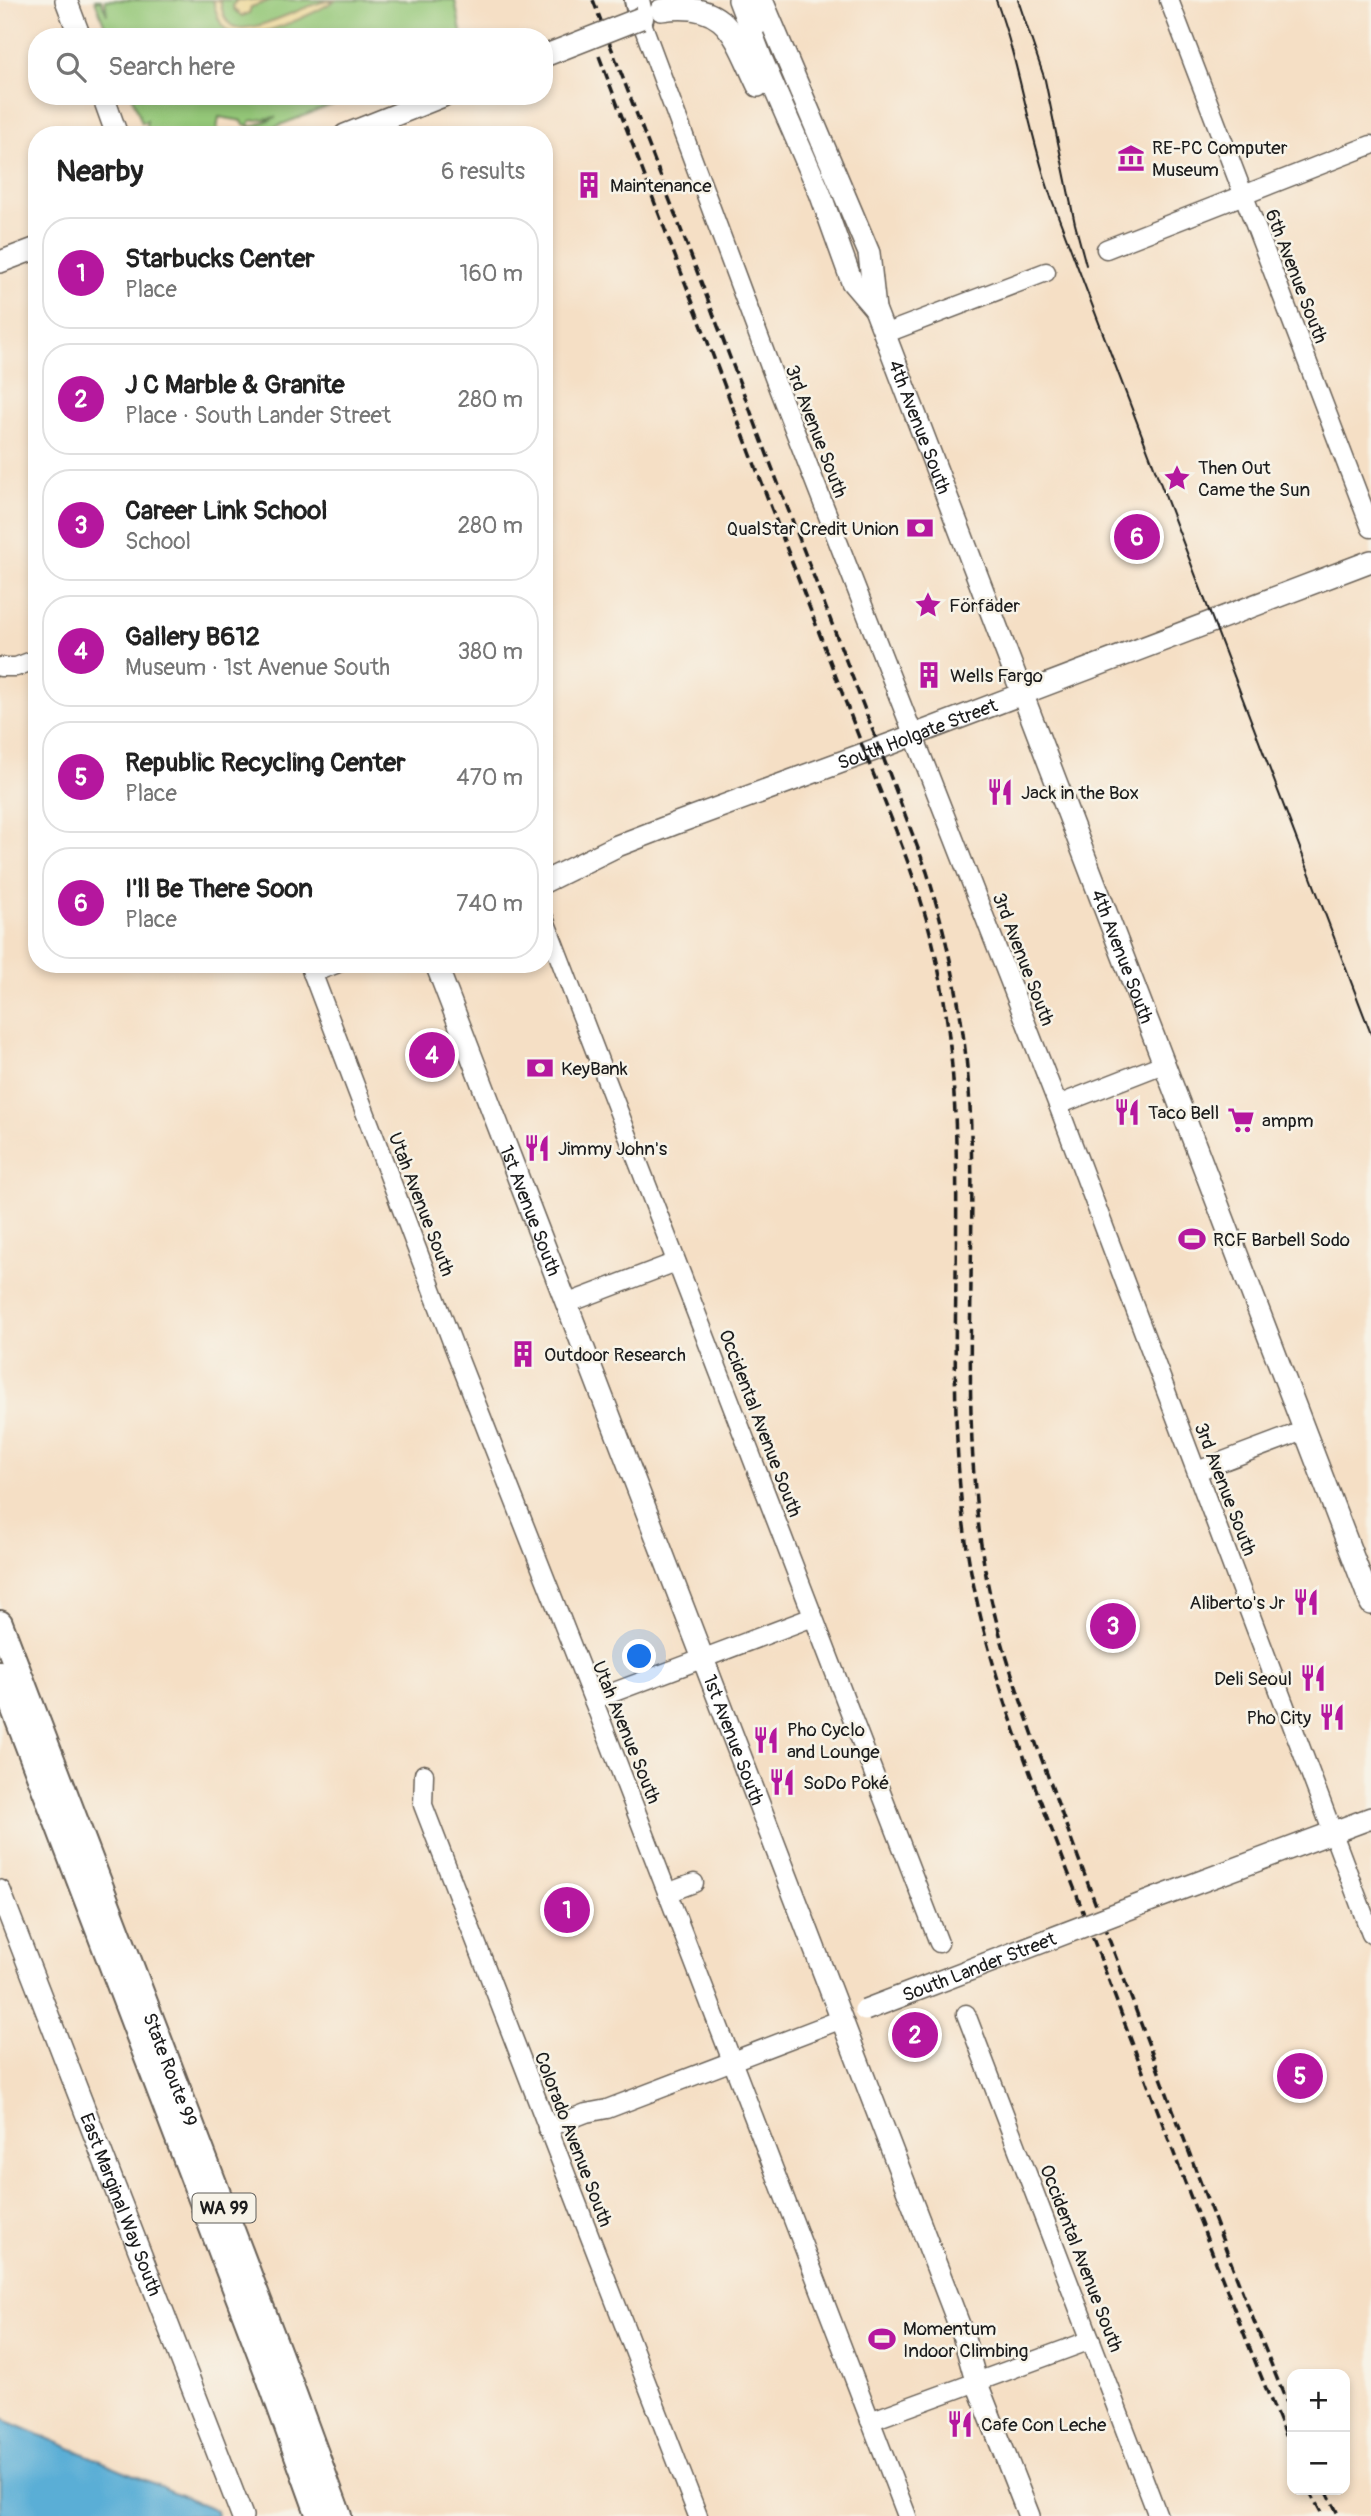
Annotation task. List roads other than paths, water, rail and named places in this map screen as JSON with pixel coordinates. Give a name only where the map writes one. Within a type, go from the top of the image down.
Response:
[{"type":"highway","name":"State Route 99","points":[[0,1623],[278,2348],[327,2509]]},
{"type":"highway","name":"State Route 99","points":[[0,1673],[267,2372],[327,2509]]},
{"type":"main road","points":[[66,0],[77,28]]},
{"type":"main road","name":"4th Avenue South","points":[[739,0],[832,225],[852,282],[875,309]]},
{"type":"main road","points":[[553,52],[660,5],[698,7],[715,14],[729,26],[809,199],[832,225]]},
{"type":"main road","points":[[756,5],[859,257],[875,309]]},
{"type":"main road","name":"4th Avenue South","points":[[756,5],[869,253],[875,309],[884,334],[1371,1604]]},
{"type":"main road","points":[[106,105],[114,126]]},
{"type":"main road","points":[[367,126],[420,105]]},
{"type":"main road","points":[[0,262],[28,253]]},
{"type":"main road","name":"South Holgate Street","points":[[553,878],[617,846],[1371,561]]},
{"type":"main road","name":"1st Avenue South","points":[[439,973],[963,2335],[976,2381],[1030,2516]]},
{"type":"main road","name":"South Lander Street","points":[[842,2019],[1371,1818]]},
{"type":"main road","name":"East Marginal Way South","points":[[0,1891],[242,2516]]},
{"type":"street","name":"6th Avenue South","points":[[1169,0],[1371,528]]},
{"type":"street","name":"3rd Avenue South","points":[[660,5],[778,388],[1058,1105],[1371,1934]]},
{"type":"street","points":[[1106,249],[1371,145]]},
{"type":"street","points":[[884,334],[1046,272]]},
{"type":"street","points":[[0,667],[16,667],[28,662]]},
{"type":"street","name":"Occidental Avenue South","points":[[553,941],[939,1943]]},
{"type":"street","name":"Utah Avenue South","points":[[312,973],[907,2516]]},
{"type":"street","points":[[1058,1105],[1163,1064]]},
{"type":"street","points":[[566,1304],[676,1262]]},
{"type":"street","points":[[1197,1471],[1303,1431]]},
{"type":"street","points":[[593,1700],[813,1617]]},
{"type":"street","name":"Colorado Avenue South","points":[[424,1774],[423,1805],[698,2516]]},
{"type":"street","points":[[667,1893],[694,1882]]},
{"type":"street","name":"Occidental Avenue South","points":[[965,2014],[1158,2516]]},
{"type":"street","name":"South Lander Street","points":[[547,2128],[586,2113],[607,2109],[842,2019]]},
{"type":"street","points":[[870,2421],[1091,2340]]},
{"type":"water","points":[[0,2418],[216,2510],[217,2516],[0,2516]]},
{"type":"tram line","points":[[996,0],[1052,200],[1371,1034]]},
{"type":"tram line","points":[[1018,0],[1045,80],[1086,265]]},
{"type":"railway","points":[[593,0],[927,872],[952,968],[970,1100],[972,1442],[981,1544],[991,1599],[1014,1680],[1058,1804],[1287,2402]]},
{"type":"railway","points":[[599,56],[902,847],[927,919],[947,1019],[954,1094],[959,1473],[967,1548],[976,1595],[1000,1686],[1031,1776],[1185,2182],[1287,2440]]},
{"type":"railway","points":[[1312,2495],[1323,2516]]},
{"type":"railway","points":[[1328,2495],[1339,2516]]},
{"type":"place","name":"RE-PC Computer Museum","points":[[1131,158]]},
{"type":"place","name":"Maintenance","points":[[589,185]]},
{"type":"place","name":"Then Out Came the Sun","points":[[1177,478]]},
{"type":"place","name":"QualStar Credit Union","points":[[920,528]]},
{"type":"place","name":"I'll Be There Soon","points":[[1137,537]]},
{"type":"place","name":"Förfäder","points":[[928,605]]},
{"type":"place","name":"Wells Fargo","points":[[929,675]]},
{"type":"place","name":"Jack in the Box","points":[[1000,792]]},
{"type":"place","name":"Gallery B612","points":[[432,1055]]},
{"type":"place","name":"KeyBank","points":[[540,1068]]},
{"type":"place","name":"Taco Bell","points":[[1127,1112]]},
{"type":"place","name":"ampm","points":[[1241,1120]]},
{"type":"place","name":"Jimmy John's","points":[[537,1148]]},
{"type":"place","name":"RCF Barbell Sodo","points":[[1192,1239]]},
{"type":"place","name":"Outdoor Research","points":[[523,1354]]},
{"type":"place","name":"Aliberto's Jr","points":[[1306,1602]]},
{"type":"place","name":"Career Link School","points":[[1113,1626]]},
{"type":"place","name":"Deli Seoul","points":[[1313,1678]]},
{"type":"place","name":"Pho City","points":[[1332,1717]]},
{"type":"place","name":"Pho Cyclo and Lounge","points":[[766,1740]]},
{"type":"place","name":"SoDo Poké","points":[[782,1782]]},
{"type":"place","name":"Starbucks Center","points":[[567,1910]]},
{"type":"place","name":"J C Marble & Granite","points":[[915,2035]]},
{"type":"place","name":"Republic Recycling Center","points":[[1300,2076]]},
{"type":"place","name":"Momentum Indoor Climbing","points":[[882,2339]]},
{"type":"place","name":"Cafe Con Leche","points":[[960,2424]]}]
